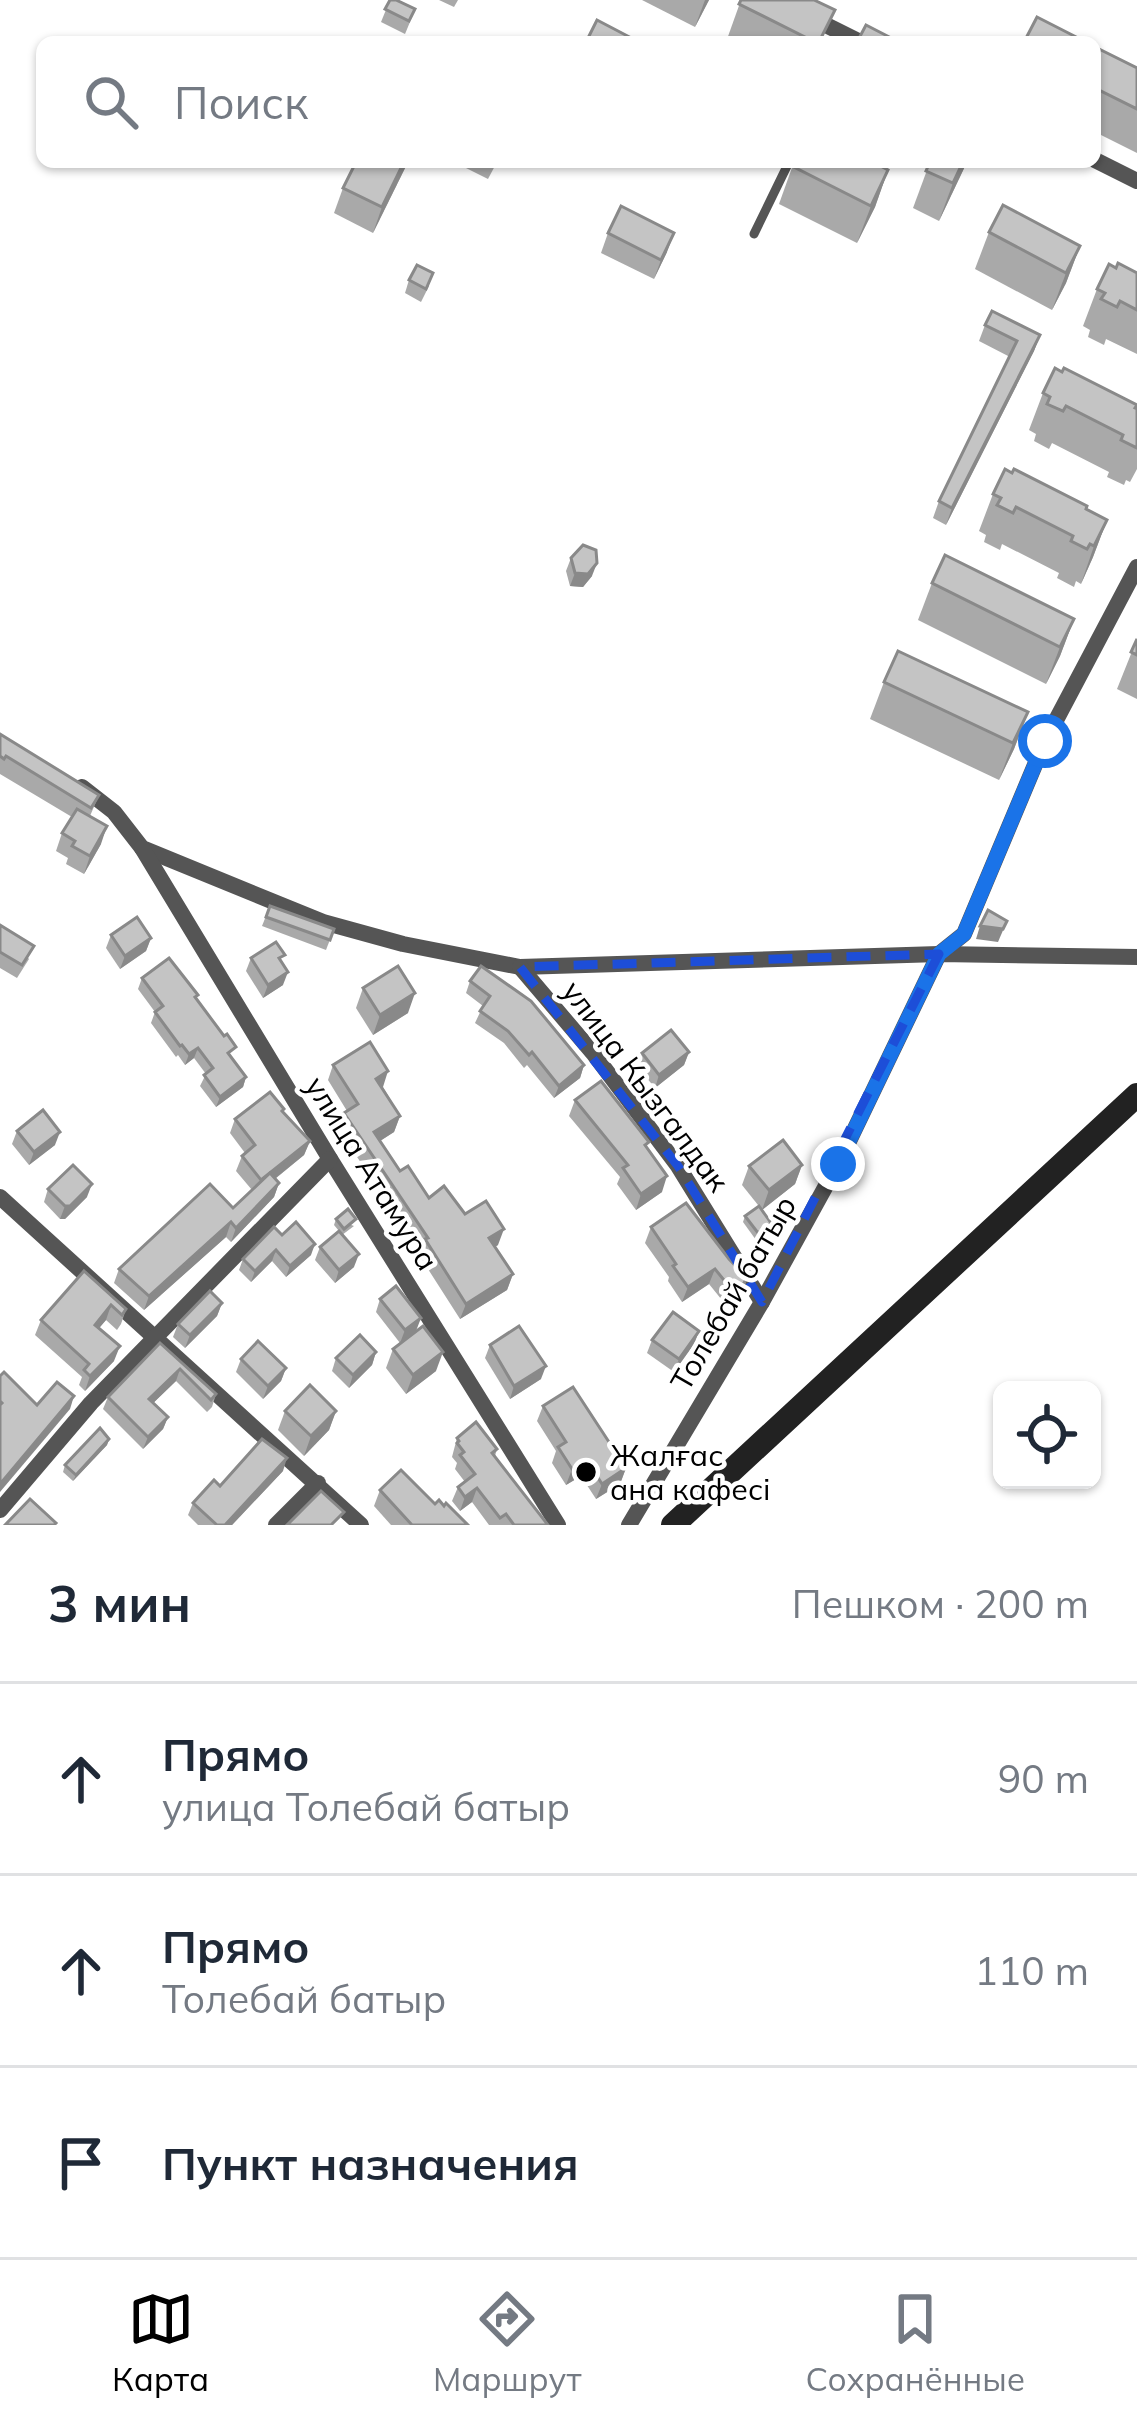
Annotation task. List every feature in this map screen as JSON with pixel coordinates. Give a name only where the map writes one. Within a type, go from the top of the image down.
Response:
[{"type":"street","points":[[776,0],[844,36]]},
{"type":"street","points":[[1101,163],[1137,182]]},
{"type":"street","points":[[939,954],[964,934],[1045,741],[1137,567]]},
{"type":"street","name":"улица Атамура","points":[[60,773],[114,812],[142,848],[558,1525]]},
{"type":"street","points":[[142,848],[323,922],[520,967],[939,954],[1137,957]]},
{"type":"street","name":"Толебай батыр","points":[[628,1525],[762,1302],[838,1164],[939,954]]},
{"type":"street","name":"улица Кызгалдак","points":[[520,967],[679,1166],[762,1302]]},
{"type":"street","points":[[674,1525],[1137,1095]]},
{"type":"street","points":[[0,1510],[91,1403],[330,1159]]},
{"type":"street","points":[[0,1197],[361,1525]]},
{"type":"street","points":[[276,1525],[317,1484]]},
{"type":"lane","points":[[754,234],[786,168]]},
{"type":"highlighted area","points":[[939,954],[762,1302],[678,1166],[520,967]]},
{"type":"building","points":[[390,0],[415,9],[409,21],[385,9]]},
{"type":"building","points":[[741,0],[814,0],[835,10],[822,36],[803,36],[739,4]]},
{"type":"building","points":[[1037,17],[1074,36],[1027,36]]},
{"type":"building","points":[[597,20],[628,36],[589,36]]},
{"type":"building","points":[[866,25],[887,36],[860,36]]},
{"type":"building","points":[[1101,50],[1137,68],[1137,109],[1101,91]]},
{"type":"building","points":[[353,168],[401,168],[382,207],[343,188]]},
{"type":"building","points":[[796,168],[884,168],[888,170],[871,206]]},
{"type":"building","points":[[927,168],[960,168],[953,183]]},
{"type":"building","points":[[1003,205],[1080,246],[1066,273],[989,232]]},
{"type":"building","points":[[621,206],[674,233],[661,260],[608,233]]},
{"type":"building","points":[[1118,263],[1137,273],[1137,310],[1120,301],[1117,307],[1101,299],[1105,293],[1097,289],[1109,264],[1116,268]]},
{"type":"building","points":[[417,265],[433,273],[426,289],[409,280]]},
{"type":"building","points":[[992,311],[1040,335],[952,508],[939,501],[1017,341],[985,325]]},
{"type":"building","points":[[1055,368],[1062,372],[1064,368],[1137,405],[1137,448],[1121,440],[1123,435],[1066,406],[1063,411],[1047,404],[1050,397],[1043,393]]},
{"type":"building","points":[[1005,469],[1012,473],[1014,469],[1107,520],[1094,546],[1087,549],[1071,541],[1073,536],[1016,507],[1013,513],[997,505],[1001,498],[993,494]]},
{"type":"building","points":[[583,545],[596,550],[597,563],[588,574],[575,573],[571,558]]},
{"type":"building","points":[[945,555],[1074,619],[1060,647],[932,583]]},
{"type":"building","points":[[898,651],[1028,712],[1013,743],[884,682]]},
{"type":"building","points":[[0,734],[99,795],[91,808],[0,756]]},
{"type":"building","points":[[77,809],[107,826],[90,856],[72,846],[75,841],[62,833]]},
{"type":"building","points":[[270,906],[334,929],[330,940],[266,917]]},
{"type":"building","points":[[988,910],[1007,921],[1003,929],[980,926]]},
{"type":"building","points":[[137,917],[151,938],[125,956],[111,935]]},
{"type":"building","points":[[0,925],[34,946],[22,965],[0,952]]},
{"type":"building","points":[[276,942],[288,972],[268,985],[251,958]]},
{"type":"building","points":[[169,958],[236,1047],[228,1053],[246,1077],[220,1097],[204,1075],[213,1068],[198,1048],[189,1054],[180,1046],[155,1012],[163,1006],[142,978]]},
{"type":"building","points":[[398,966],[415,993],[380,1015],[363,988]]},
{"type":"building","points":[[481,966],[531,1001],[584,1065],[559,1086],[532,1052],[529,1055],[508,1031],[480,1011],[490,996],[470,981]]},
{"type":"building","points":[[671,1030],[689,1052],[659,1075],[642,1053]]},
{"type":"building","points":[[370,1042],[388,1071],[376,1079],[400,1116],[374,1132],[400,1171],[408,1166],[429,1198],[444,1186],[465,1214],[486,1201],[504,1229],[489,1238],[513,1274],[466,1304],[344,1113],[358,1104],[333,1065]]},
{"type":"building","points":[[601,1081],[649,1142],[645,1145],[667,1176],[641,1194],[623,1168],[628,1165],[575,1100]]},
{"type":"building","points":[[270,1092],[310,1141],[261,1180],[242,1156],[255,1145],[235,1119]]},
{"type":"building","points":[[43,1110],[60,1132],[34,1152],[17,1131]]},
{"type":"building","points":[[783,1140],[802,1165],[769,1190],[749,1166]]},
{"type":"building","points":[[73,1165],[92,1184],[65,1206],[48,1189]]},
{"type":"building","points":[[270,1173],[279,1183],[236,1228],[231,1222],[149,1296],[119,1269],[210,1184],[233,1208]]},
{"type":"building","points":[[686,1203],[747,1278],[736,1295],[715,1269],[688,1287],[651,1227]]},
{"type":"building","points":[[759,1206],[771,1223],[758,1233],[745,1216]]},
{"type":"building","points":[[348,1209],[356,1219],[344,1229],[336,1219]]},
{"type":"building","points":[[296,1222],[315,1244],[290,1266],[276,1250],[255,1271],[243,1259],[274,1227],[282,1235]]},
{"type":"building","points":[[339,1231],[359,1254],[339,1270],[320,1247]]},
{"type":"building","points":[[84,1271],[126,1309],[122,1315],[111,1305],[95,1325],[120,1346],[90,1376],[84,1370],[89,1364],[41,1320]]},
{"type":"building","points":[[396,1286],[421,1318],[405,1330],[380,1299]]},
{"type":"building","points":[[210,1291],[222,1303],[190,1335],[178,1324]]},
{"type":"building","points":[[673,1312],[699,1331],[679,1359],[652,1340]]},
{"type":"building","points":[[423,1326],[443,1352],[413,1375],[393,1349]]},
{"type":"building","points":[[519,1326],[546,1366],[514,1386],[490,1345]]},
{"type":"building","points":[[360,1335],[376,1352],[353,1375],[336,1358]]},
{"type":"building","points":[[258,1341],[286,1368],[268,1386],[241,1359]]},
{"type":"building","points":[[160,1343],[216,1394],[211,1400],[180,1369],[149,1399],[168,1417],[148,1437],[108,1397]]},
{"type":"building","points":[[4,1372],[37,1405],[57,1382],[74,1396],[0,1484],[0,1376]]},
{"type":"building","points":[[310,1385],[336,1411],[311,1436],[285,1411]]},
{"type":"building","points":[[573,1387],[626,1468],[602,1484],[587,1460],[572,1469],[558,1447],[566,1442],[543,1406]]},
{"type":"building","points":[[476,1422],[497,1449],[492,1453],[548,1525],[514,1525],[506,1514],[500,1518],[477,1488],[465,1497],[458,1487],[475,1474],[460,1455],[464,1452],[457,1438]]},
{"type":"building","points":[[100,1428],[109,1439],[76,1475],[65,1465]]},
{"type":"building","points":[[262,1439],[287,1458],[225,1525],[217,1525],[193,1503],[214,1480],[220,1486]]},
{"type":"building","points":[[401,1470],[435,1504],[439,1500],[446,1503],[468,1525],[412,1525],[380,1490]]},
{"type":"building","points":[[321,1491],[344,1512],[331,1525],[287,1525]]},
{"type":"building","points":[[30,1499],[56,1523],[5,1525]]},
{"type":"place","name":"Жалғас ана кафесі","points":[[586,1472]]},
{"type":"route","points":[[838,1164],[939,954],[964,934],[1045,741]]}]
